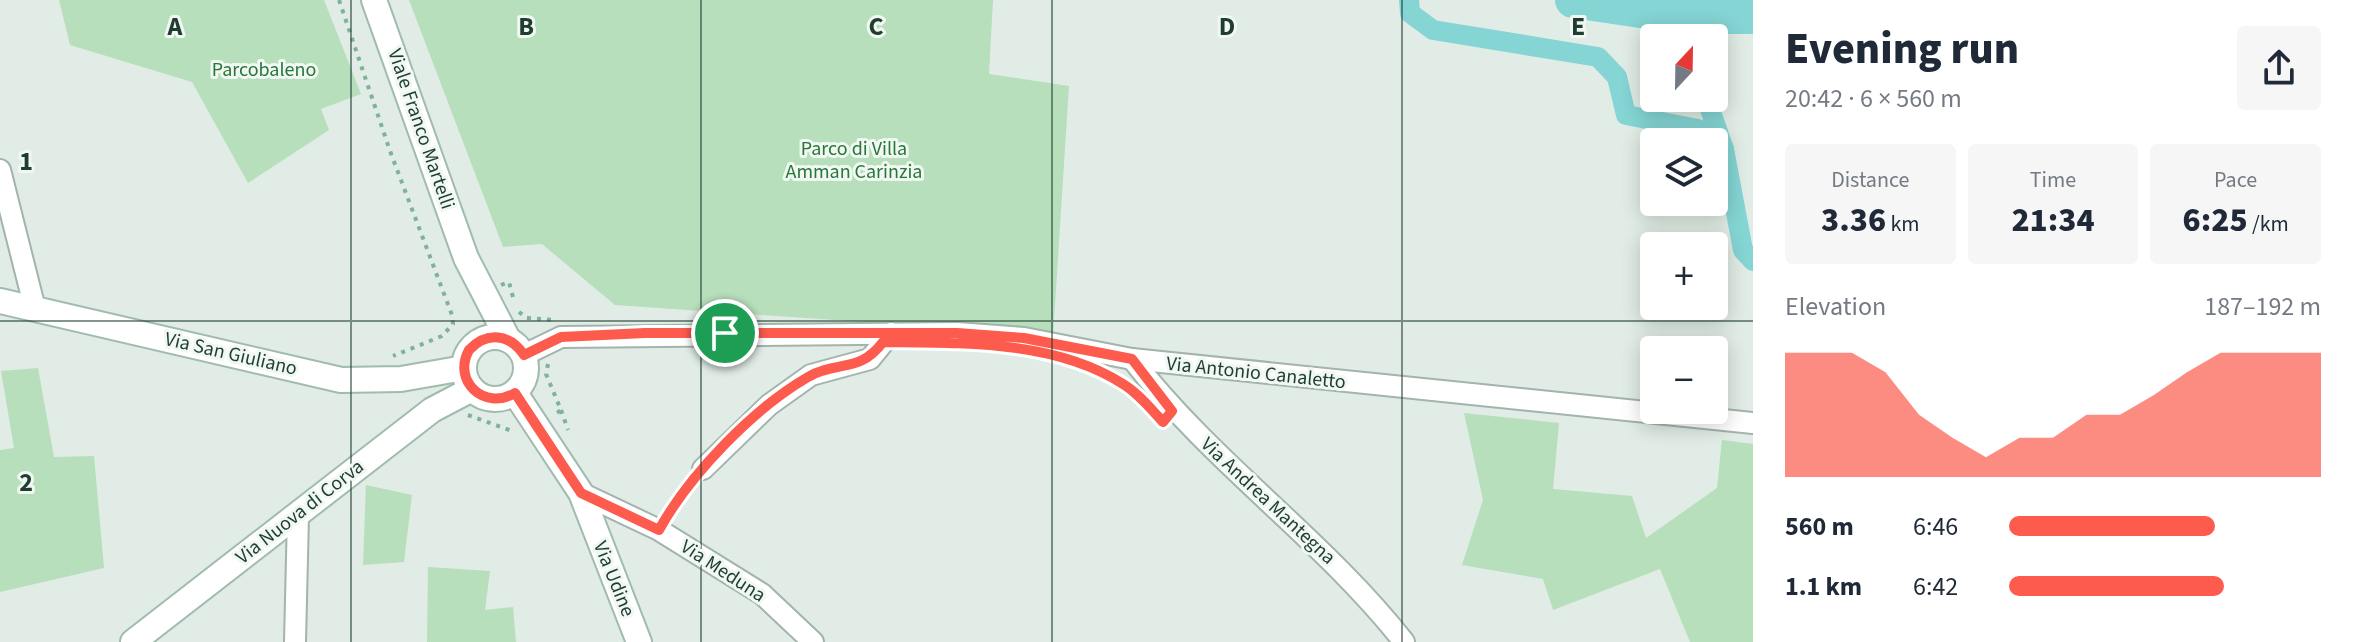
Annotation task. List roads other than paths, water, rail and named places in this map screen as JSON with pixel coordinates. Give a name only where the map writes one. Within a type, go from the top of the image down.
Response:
[{"type":"main road","name":"Viale Franco Martelli","points":[[374,0],[466,258],[481,340]]},
{"type":"main road","name":"Viale Franco Martelli","points":[[466,258],[516,347]]},
{"type":"main road","name":"Via San Giuliano","points":[[0,301],[341,380],[468,378]]},
{"type":"main road","points":[[481,340],[516,347],[526,375],[515,393],[495,399],[468,378],[469,350],[481,340]]},
{"type":"main road","name":"Via Nuova di Corva","points":[[133,642],[432,410],[468,378]]},
{"type":"main road","name":"Via Udine","points":[[515,393],[581,493],[639,642]]},
{"type":"street","points":[[0,170],[35,309]]},
{"type":"street","points":[[703,469],[769,405],[811,375],[870,359],[891,333]]},
{"type":"street","name":"Via Antonio Canaletto","points":[[516,347],[561,337],[891,333],[1024,338],[1132,359],[1753,423]]},
{"type":"street","name":"Via Andrea Mantegna","points":[[1132,359],[1169,408],[1370,598],[1404,642]]},
{"type":"street","name":"Via Meduna","points":[[581,493],[659,530],[762,594],[813,642]]},
{"type":"street","points":[[295,642],[298,515]]},
{"type":"waterway","points":[[1409,0],[1410,13],[1433,30],[1598,57],[1617,77],[1626,115],[1693,128]]},
{"type":"waterway","points":[[1573,0],[1681,16],[1753,16]]},
{"type":"waterway","points":[[1717,24],[1718,16]]},
{"type":"waterway","points":[[1711,112],[1724,149],[1743,250],[1753,261]]},
{"type":"park label","name":"Parcobaleno","points":[[264,70]]},
{"type":"park label","name":"Parco di Villa Amman Carinzia","points":[[854,160]]}]
